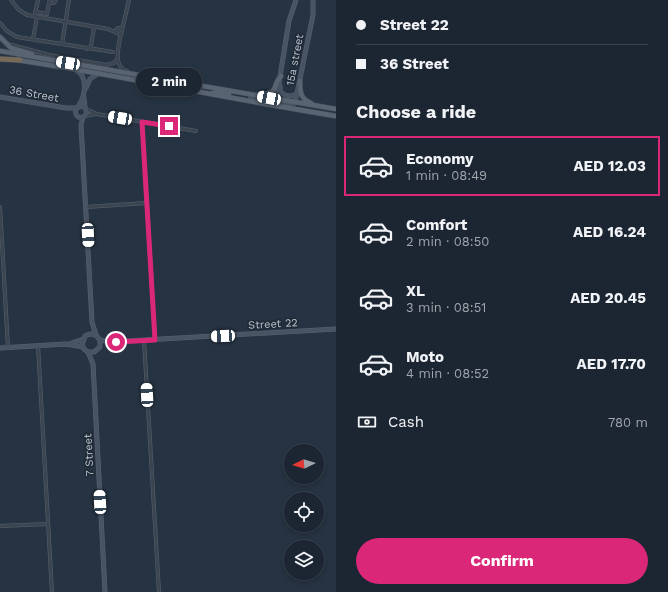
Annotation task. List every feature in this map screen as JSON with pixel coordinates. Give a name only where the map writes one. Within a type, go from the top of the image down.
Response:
[{"type":"highway","points":[[0,58],[20,60]]},
{"type":"main road","points":[[1,38],[14,50],[54,61]]},
{"type":"main road","points":[[0,51],[136,77],[239,99],[277,103],[295,103],[336,110]]},
{"type":"main road","points":[[20,60],[99,73],[249,94],[269,98],[277,103],[295,109],[336,116]]},
{"type":"main road","points":[[249,94],[267,94],[271,92],[275,88],[278,79],[281,76]]},
{"type":"main road","points":[[136,77],[144,86]]},
{"type":"main road","points":[[300,81],[300,92],[302,98],[318,106]]},
{"type":"main road","points":[[212,94],[219,92],[268,100],[269,98]]},
{"type":"main road","points":[[295,109],[294,106],[296,104],[336,110]]},
{"type":"street","points":[[11,0],[21,12],[119,32]]},
{"type":"street","points":[[33,40],[36,0]]},
{"type":"street","points":[[36,15],[47,14],[50,1],[55,3],[56,0]]},
{"type":"street","points":[[62,44],[69,0]]},
{"type":"street","points":[[119,32],[124,20],[128,0]]},
{"type":"street","name":"15a street","points":[[277,103],[289,21],[296,0]]},
{"type":"street","name":"15a street","points":[[295,103],[313,16],[313,0]]},
{"type":"street","points":[[108,29],[117,28],[124,20]]},
{"type":"street","points":[[0,23],[6,31],[13,36],[113,52]]},
{"type":"street","points":[[87,49],[91,46],[94,27]]},
{"type":"street","points":[[117,28],[119,32]]},
{"type":"street","points":[[117,28],[120,28],[118,63],[121,68],[136,77]]},
{"type":"street","points":[[1,38],[13,46],[49,55],[106,65],[111,64],[118,58]]},
{"type":"street","points":[[91,46],[95,50]]},
{"type":"street","points":[[72,68],[82,74],[85,82],[82,99],[77,107],[76,115],[81,125]]},
{"type":"street","points":[[66,344],[83,347],[88,352],[98,349],[100,340],[96,335],[92,322],[81,125],[86,113],[84,100],[88,83],[91,77],[99,73]]},
{"type":"street","points":[[281,76],[280,90],[282,93],[290,96],[298,93]]},
{"type":"street","name":"36 Street","points":[[0,97],[66,108],[77,107]]},
{"type":"street","points":[[77,107],[82,106],[97,114],[196,131]]},
{"type":"street","name":"36 Street","points":[[66,108],[76,115]]},
{"type":"street","points":[[76,115],[84,116],[97,114]]},
{"type":"street","points":[[142,122],[155,340]]},
{"type":"street","points":[[86,207],[147,203]]},
{"type":"street","points":[[0,207],[8,348]]},
{"type":"street","points":[[0,348],[66,344],[83,339],[87,335],[92,322]]},
{"type":"street","name":"Street 22","points":[[100,340],[116,342],[336,329]]},
{"type":"street","points":[[87,335],[96,335]]},
{"type":"street","points":[[83,339],[83,347]]},
{"type":"street","points":[[144,340],[159,592]]},
{"type":"street","name":"Street 22","points":[[98,349],[116,342]]},
{"type":"street","points":[[38,346],[52,592]]},
{"type":"street","name":"7 Street","points":[[93,364],[98,349]]},
{"type":"street","name":"7 Street","points":[[88,352],[93,364],[105,592]]},
{"type":"street","points":[[0,526],[48,524]]},
{"type":"route","points":[[116,342],[155,340],[142,122],[169,126]]}]
